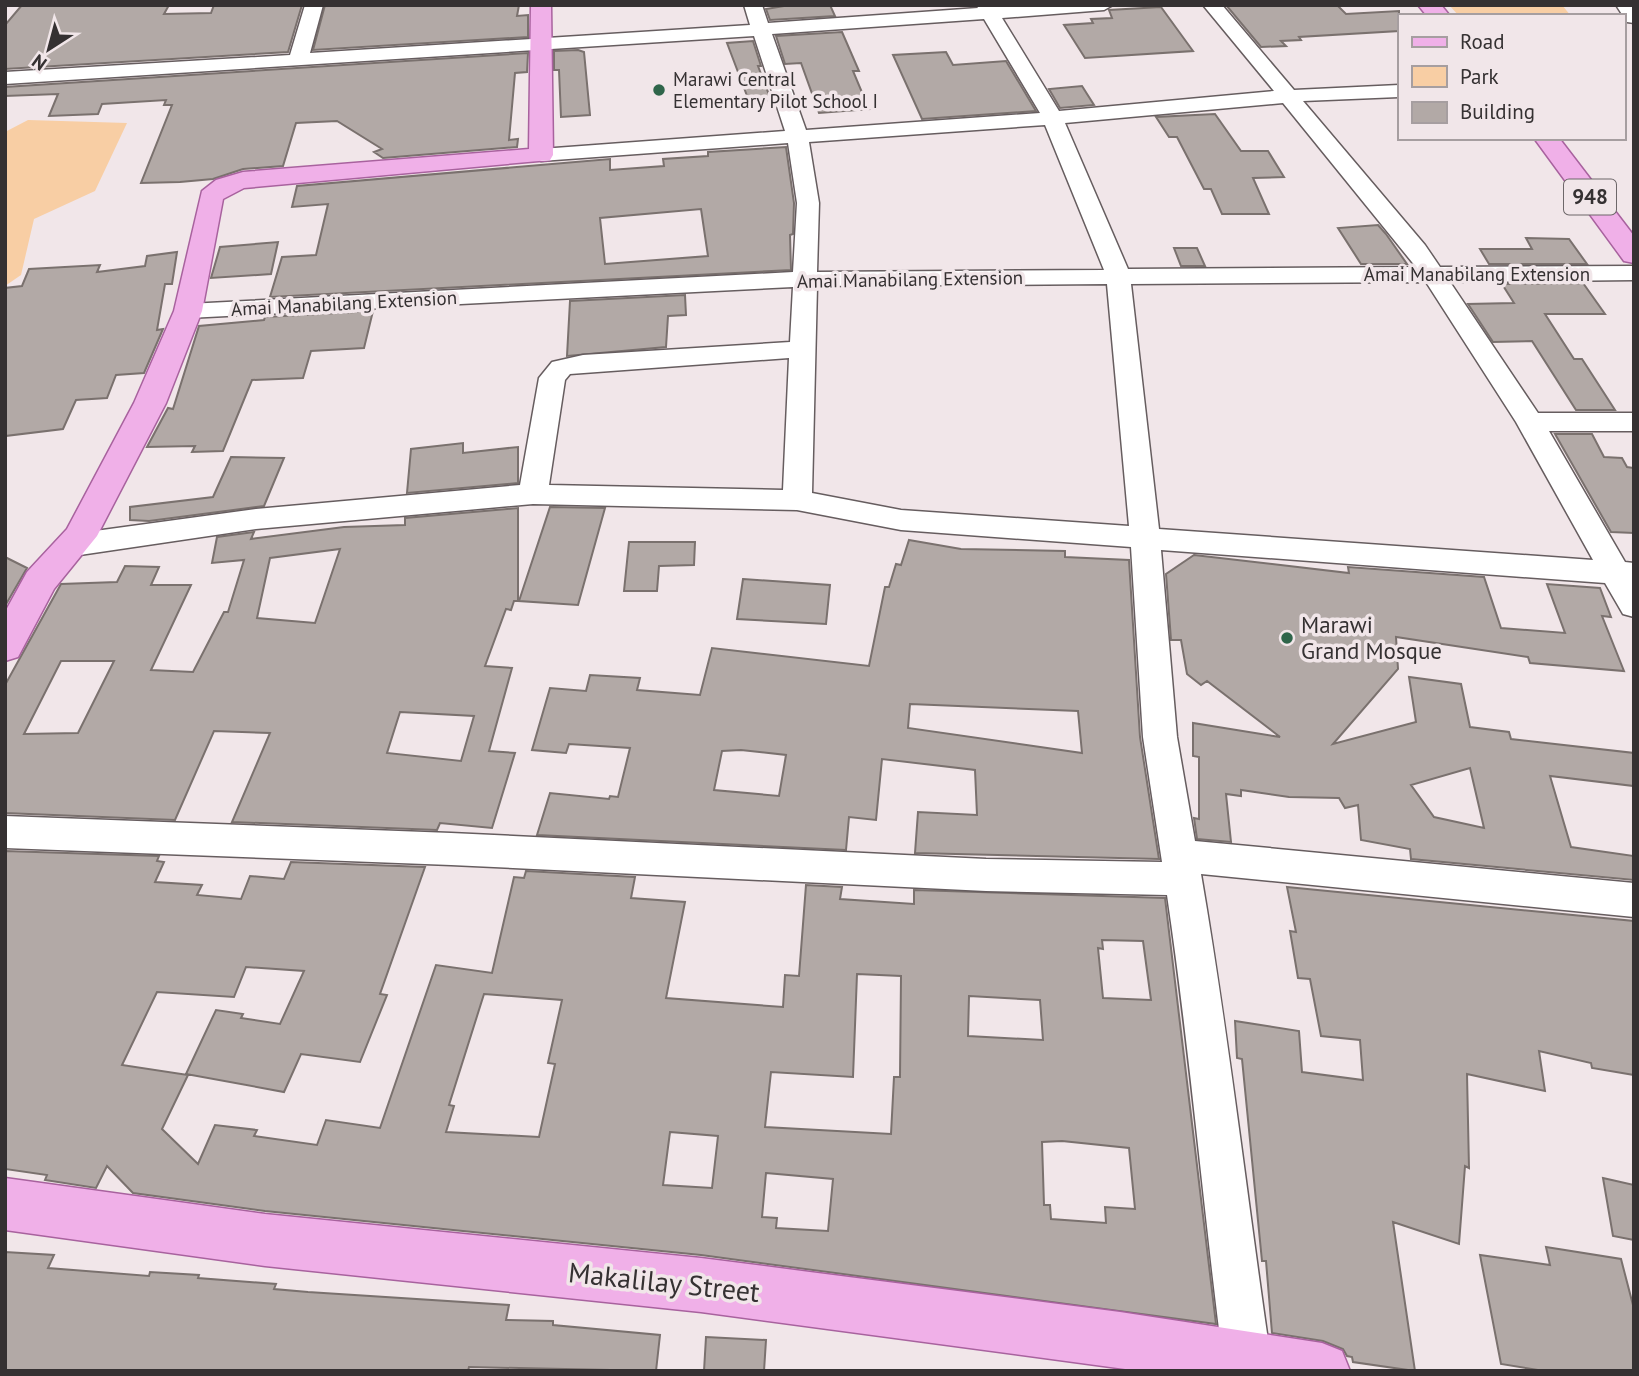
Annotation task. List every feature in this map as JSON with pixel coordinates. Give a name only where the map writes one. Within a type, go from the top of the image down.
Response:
[{"type":"main road","points":[[5,647],[40,581],[73,545],[93,514],[150,403],[188,311],[212,196],[225,184],[243,180],[541,155],[541,5]]},
{"type":"main road","name":"948","points":[[1548,140],[1634,255]]},
{"type":"main road","name":"948","points":[[1566,140],[1634,229]]},
{"type":"main road","name":"Makalilay Street","points":[[5,1204],[265,1240],[701,1285],[1124,1355],[1247,1361],[1322,1371]]},
{"type":"street","points":[[298,61],[314,5]]},
{"type":"street","points":[[753,5],[798,138],[808,203],[808,279],[797,500]]},
{"type":"street","points":[[5,78],[542,46],[761,31],[988,10],[1104,5]]},
{"type":"street","points":[[1212,5],[1398,224],[1530,422],[1625,573],[1634,606]]},
{"type":"street","points":[[1625,5],[1634,18]]},
{"type":"street","points":[[988,10],[1053,118],[1118,275],[1145,538],[1160,737],[1204,1009],[1220,1164],[1247,1361]]},
{"type":"street","points":[[541,155],[1053,118],[1289,96],[1398,92]]},
{"type":"street","name":"Amai Manabilang Extension","points":[[188,311],[808,279],[1634,273]]},
{"type":"street","points":[[533,494],[552,378],[561,368],[583,363],[804,349]]},
{"type":"street","points":[[1530,422],[1634,422]]},
{"type":"street","points":[[73,545],[256,519],[533,494],[797,500],[901,520],[1625,573]]},
{"type":"street","points":[[5,832],[451,849],[973,875],[1182,868],[1634,900]]},
{"type":"green space","points":[[1449,5],[1562,5],[1569,14],[1457,14]]},
{"type":"green space","points":[[28,120],[127,123],[95,191],[34,219],[21,275],[5,286],[5,132]]},
{"type":"building","points":[[22,5],[169,5],[164,14],[211,13],[214,5],[302,5],[288,52],[5,69],[5,25]]},
{"type":"building","points":[[325,5],[519,5],[517,16],[528,15],[528,37],[313,50]]},
{"type":"building","points":[[790,5],[830,5],[835,16],[770,20],[766,9]]},
{"type":"building","points":[[1226,5],[1337,5],[1346,14],[1399,11],[1398,31],[1299,37],[1301,40],[1281,41],[1286,46],[1261,47]]},
{"type":"building","points":[[1161,7],[1193,51],[1085,58],[1064,25],[1093,23],[1091,19],[1112,18],[1109,10]]},
{"type":"building","points":[[842,32],[859,71],[853,71],[869,109],[819,113],[801,63],[785,64],[776,36]]},
{"type":"building","points":[[753,41],[761,66],[758,66],[771,100],[749,101],[727,43]]},
{"type":"building","points":[[554,51],[584,52],[590,115],[561,117],[559,70],[554,70]]},
{"type":"building","points":[[946,52],[953,65],[1006,61],[1036,111],[922,119],[893,55]]},
{"type":"building","points":[[528,53],[527,72],[515,73],[509,140],[518,139],[517,147],[383,158],[374,152],[382,149],[337,121],[296,123],[283,166],[243,169],[213,179],[180,182],[141,183],[172,105],[164,105],[166,100],[102,104],[98,114],[49,116],[58,94],[5,96],[5,87]]},
{"type":"building","points":[[1082,86],[1094,105],[1060,108],[1049,89]]},
{"type":"building","points":[[1215,114],[1241,151],[1268,151],[1284,177],[1253,178],[1269,214],[1222,214],[1211,189],[1204,189],[1177,137],[1169,137],[1156,117]]},
{"type":"building","points":[[786,147],[794,203],[793,234],[790,235],[791,270],[270,297],[282,257],[316,255],[328,204],[292,207],[297,186],[610,159],[610,170],[664,166],[663,159],[708,156],[708,152]],"holes":[[[701,209],[708,256],[605,264],[600,218]]]},
{"type":"building","points":[[1378,225],[1407,264],[1361,264],[1338,228]]},
{"type":"building","points":[[1526,238],[1569,239],[1587,264],[1489,264],[1480,249],[1532,249]]},
{"type":"building","points":[[278,242],[271,274],[211,278],[220,247]]},
{"type":"building","points":[[1174,248],[1197,248],[1205,266],[1181,266]]},
{"type":"building","points":[[177,252],[172,284],[165,284],[157,330],[163,329],[144,373],[116,375],[107,398],[76,400],[63,429],[5,436],[5,288],[22,286],[29,269],[100,265],[97,272],[145,266],[147,256]]},
{"type":"building","points":[[1583,283],[1605,314],[1545,314],[1574,359],[1582,359],[1615,410],[1576,410],[1532,341],[1493,342],[1468,304],[1514,303],[1502,284]]},
{"type":"building","points":[[685,295],[686,315],[668,316],[666,347],[567,356],[570,301]]},
{"type":"building","points":[[373,311],[364,348],[311,351],[303,378],[252,380],[223,451],[192,452],[195,446],[147,447],[168,408],[173,409],[199,326],[264,320],[265,317]]},
{"type":"building","points":[[1555,434],[1592,434],[1604,457],[1622,458],[1627,467],[1634,468],[1634,533],[1611,532]]},
{"type":"building","points":[[463,443],[463,453],[518,447],[518,483],[407,493],[411,449]]},
{"type":"building","points":[[231,457],[284,458],[264,506],[149,521],[130,520],[130,507],[213,497]]},
{"type":"building","points":[[550,507],[605,508],[578,605],[519,601]]},
{"type":"building","points":[[518,508],[518,601],[514,601],[511,610],[506,609],[485,666],[512,668],[489,751],[515,753],[492,828],[440,823],[437,830],[232,822],[270,733],[214,731],[175,820],[5,813],[5,685],[61,584],[117,582],[125,566],[159,567],[151,585],[191,585],[151,670],[193,672],[224,612],[228,612],[244,560],[212,563],[217,537],[254,532],[251,539],[344,527],[405,525],[405,518]],"holes":[[[340,549],[315,623],[257,618],[270,558]],[[61,661],[114,661],[78,733],[24,734]],[[400,712],[474,716],[461,761],[387,753]]]},
{"type":"building","points":[[909,540],[961,549],[1065,551],[1065,557],[1129,560],[1140,737],[1159,859],[915,853],[918,812],[977,815],[975,770],[882,759],[876,820],[849,817],[846,850],[537,835],[550,793],[609,799],[610,796],[618,797],[630,748],[569,744],[566,753],[532,750],[550,688],[586,691],[590,675],[640,678],[637,690],[700,695],[712,648],[869,666],[885,587],[889,587],[896,564],[901,565]],"holes":[[[910,704],[1078,711],[1082,753],[908,728]],[[741,750],[786,755],[779,796],[714,790],[722,751]]]},
{"type":"building","points":[[629,542],[695,542],[694,565],[659,566],[657,591],[624,591]]},
{"type":"building","points":[[1194,555],[1349,573],[1348,567],[1484,577],[1501,628],[1565,633],[1547,584],[1600,588],[1611,617],[1602,616],[1624,671],[1530,663],[1528,657],[1396,637],[1398,669],[1333,744],[1416,722],[1409,677],[1461,684],[1470,727],[1509,732],[1511,739],[1634,753],[1634,786],[1550,776],[1571,847],[1634,856],[1634,880],[1411,859],[1410,849],[1361,840],[1358,805],[1345,808],[1339,798],[1289,797],[1241,790],[1241,796],[1226,794],[1231,842],[1197,839],[1194,818],[1199,819],[1199,757],[1193,756],[1193,723],[1280,737],[1207,681],[1201,685],[1187,674],[1181,640],[1171,640],[1166,574]],"holes":[[[1470,768],[1484,828],[1434,817],[1411,785]]]},
{"type":"building","points":[[5,557],[27,568],[5,606]]},
{"type":"building","points":[[743,579],[830,585],[826,624],[737,619]]},
{"type":"building","points":[[5,851],[159,856],[157,861],[164,862],[155,882],[202,885],[197,895],[241,899],[250,876],[284,879],[291,862],[425,867],[380,994],[387,995],[360,1062],[301,1054],[284,1092],[186,1074],[216,1010],[243,1014],[241,1018],[280,1024],[304,971],[246,967],[234,997],[157,992],[122,1065],[188,1075],[162,1129],[198,1164],[215,1125],[257,1130],[254,1136],[317,1145],[326,1120],[380,1128],[436,965],[492,973],[514,877],[524,878],[526,871],[635,877],[631,898],[685,902],[666,998],[783,1007],[785,975],[799,976],[806,885],[842,887],[840,899],[914,904],[914,890],[1165,898],[1216,1324],[701,1255],[265,1211],[133,1193],[107,1166],[96,1188],[45,1180],[47,1175],[5,1169]],"holes":[[[1102,940],[1143,941],[1151,1000],[1103,998],[1098,948],[1103,949]],[[857,974],[901,976],[900,1077],[894,1077],[891,1134],[765,1127],[771,1072],[853,1077]],[[484,994],[562,1000],[548,1063],[555,1064],[539,1137],[446,1132],[454,1106],[449,1105]],[[969,996],[1040,1000],[1043,1040],[968,1036]],[[670,1132],[718,1136],[712,1188],[663,1185]],[[1062,1141],[1129,1148],[1135,1209],[1105,1207],[1106,1223],[1051,1219],[1050,1205],[1044,1205],[1042,1142]],[[766,1173],[833,1179],[828,1231],[776,1228],[777,1218],[762,1217]]]},
{"type":"building","points":[[1287,887],[1634,921],[1634,1075],[1592,1068],[1591,1063],[1539,1051],[1545,1091],[1467,1074],[1469,1168],[1465,1166],[1459,1244],[1393,1222],[1415,1371],[1353,1362],[1352,1357],[1347,1356],[1343,1349],[1323,1341],[1272,1333],[1266,1261],[1262,1261],[1242,1059],[1237,1058],[1235,1021],[1299,1031],[1302,1072],[1363,1080],[1360,1040],[1321,1036],[1310,979],[1298,978],[1290,931],[1296,932]]},
{"type":"building","points":[[1603,1178],[1634,1185],[1634,1240],[1613,1236]]},
{"type":"building","points":[[1546,1247],[1621,1259],[1634,1309],[1634,1371],[1544,1371],[1501,1364],[1480,1255],[1550,1265]]},
{"type":"building","points":[[5,1252],[54,1255],[48,1268],[149,1276],[150,1272],[199,1275],[198,1278],[276,1284],[274,1289],[509,1305],[506,1320],[553,1321],[553,1325],[660,1335],[656,1371],[469,1367],[468,1371],[5,1371]]},
{"type":"building","points":[[706,1337],[766,1340],[764,1371],[704,1371]]},
{"type":"place","name":"Marawi Central Elementary Pilot School I","points":[[659,90]]},
{"type":"place","name":"Marawi Grand Mosque","points":[[1287,638]]}]
